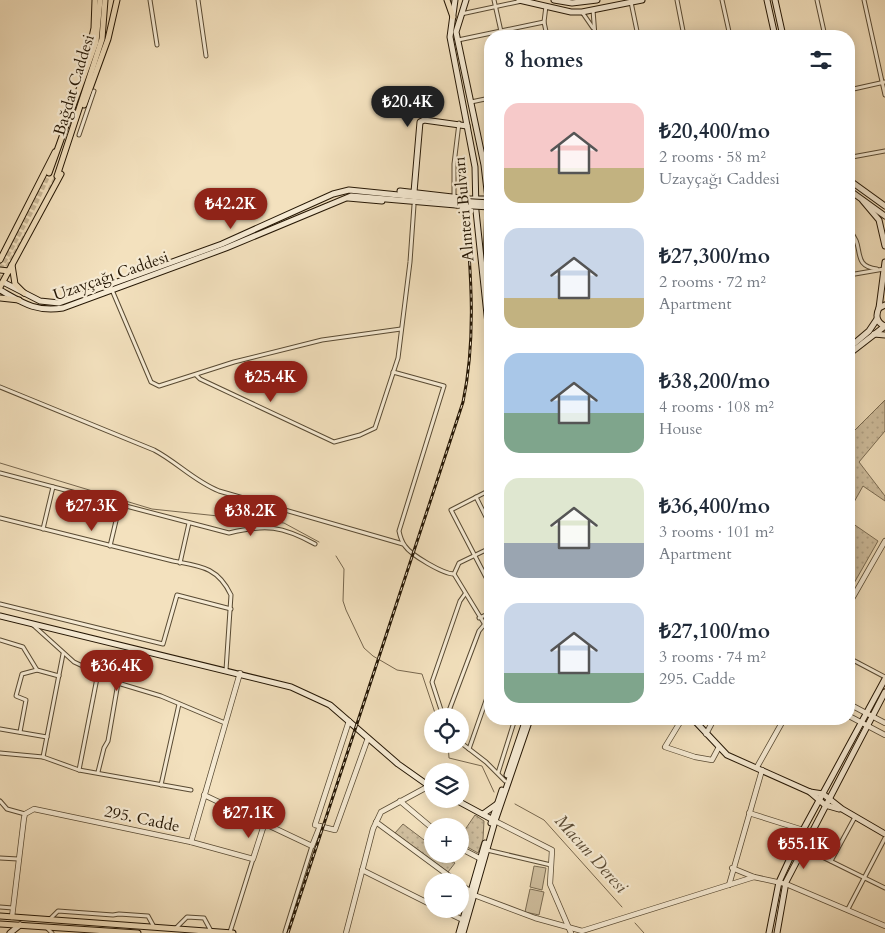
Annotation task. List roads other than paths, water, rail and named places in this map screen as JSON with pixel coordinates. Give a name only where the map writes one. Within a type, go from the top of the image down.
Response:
[{"type":"main road","points":[[83,74],[92,36],[95,0]]},
{"type":"main road","name":"Bağdat Caddesi","points":[[49,173],[83,74],[92,62],[100,0]]},
{"type":"main road","name":"Bağdat Caddesi","points":[[57,176],[72,134],[104,25],[105,0]]},
{"type":"main road","points":[[72,134],[105,47],[117,0]]},
{"type":"main road","points":[[447,0],[453,17]]},
{"type":"main road","name":"Alınteri Bulvarı","points":[[455,0],[450,37],[475,167],[473,199],[484,284]]},
{"type":"main road","name":"Alınteri Bulvarı","points":[[466,0],[457,27],[458,40],[484,165]]},
{"type":"main road","points":[[554,0],[597,0]]},
{"type":"main road","points":[[593,0],[593,10]]},
{"type":"main road","points":[[521,1],[571,12],[582,12],[642,0]]},
{"type":"main road","points":[[767,0],[773,30]]},
{"type":"main road","points":[[775,0],[782,30]]},
{"type":"main road","points":[[580,1],[579,8],[582,12]]},
{"type":"main road","points":[[414,192],[420,122],[424,120],[467,123]]},
{"type":"main road","points":[[0,260],[34,196],[51,158],[59,148]]},
{"type":"main road","points":[[1,285],[59,177],[66,152]]},
{"type":"main road","points":[[855,184],[885,206]]},
{"type":"main road","name":"Uzayçağı Caddesi","points":[[1,285],[13,287],[40,301],[49,303],[68,301],[222,244],[333,194],[349,190],[457,200],[484,208]]},
{"type":"main road","points":[[376,191],[414,192],[457,200],[484,200]]},
{"type":"main road","points":[[855,195],[885,216]]},
{"type":"main road","name":"Uzayçağı Caddesi","points":[[1,285],[9,295],[46,311],[62,308],[226,248],[336,200],[351,196],[484,200]]},
{"type":"main road","points":[[347,198],[474,211],[484,210]]},
{"type":"main road","points":[[863,201],[879,220],[885,246]]},
{"type":"main road","points":[[855,343],[869,331],[877,319],[885,262]]},
{"type":"main road","points":[[12,265],[15,284],[24,293]]},
{"type":"main road","points":[[0,270],[9,271]]},
{"type":"main road","points":[[9,295],[7,289],[13,287]]},
{"type":"main road","points":[[0,298],[19,300]]},
{"type":"main road","points":[[879,308],[885,305]]},
{"type":"main road","points":[[855,349],[885,326],[877,319]]},
{"type":"main road","points":[[874,334],[885,335]]},
{"type":"main road","points":[[0,616],[240,673],[290,687],[326,702],[398,764],[424,782]]},
{"type":"main road","points":[[870,715],[885,678]]},
{"type":"main road","points":[[769,933],[779,882],[803,830],[885,692]]},
{"type":"main road","points":[[777,933],[786,884],[865,724]]},
{"type":"main road","points":[[491,813],[497,804],[524,725]]},
{"type":"main road","points":[[461,933],[487,850],[494,820],[491,813],[528,725]]},
{"type":"main road","points":[[698,725],[727,755],[810,792],[823,794],[842,809],[885,834]]},
{"type":"main road","points":[[810,792],[825,805],[842,809]]},
{"type":"main road","points":[[461,933],[463,920],[473,894],[481,859],[494,820],[491,813],[469,805]]},
{"type":"main road","points":[[0,916],[232,933]]},
{"type":"main road","points":[[1,924],[138,933]]},
{"type":"main road","points":[[1,924],[10,933],[20,925]]},
{"type":"street","points":[[150,0],[157,45]]},
{"type":"street","points":[[198,0],[206,56]]},
{"type":"street","points":[[494,0],[501,30]]},
{"type":"street","points":[[676,0],[683,30]]},
{"type":"street","points":[[722,0],[729,30]]},
{"type":"street","points":[[817,0],[824,30]]},
{"type":"street","points":[[864,0],[884,82],[885,95]]},
{"type":"street","points":[[461,14],[521,1]]},
{"type":"street","points":[[631,2],[637,30]]},
{"type":"street","points":[[546,6],[544,22],[546,30]]},
{"type":"street","points":[[593,10],[594,30]]},
{"type":"street","points":[[582,12],[593,30]]},
{"type":"street","points":[[506,30],[544,22]]},
{"type":"street","points":[[458,40],[484,35]]},
{"type":"street","points":[[855,89],[884,82]]},
{"type":"street","points":[[79,135],[94,92]]},
{"type":"street","points":[[471,102],[484,99]]},
{"type":"street","points":[[457,200],[454,164],[459,123]]},
{"type":"street","points":[[855,157],[885,152]]},
{"type":"street","points":[[196,375],[248,402],[337,442],[375,428],[398,358],[410,262],[414,204]]},
{"type":"street","points":[[855,238],[862,263],[866,268],[884,269]]},
{"type":"street","points":[[855,274],[877,269]]},
{"type":"street","points":[[112,290],[153,383],[160,386],[234,362],[328,339],[401,330]]},
{"type":"street","points":[[393,372],[444,386],[400,522],[399,531],[403,544],[409,551],[444,572],[454,574],[484,625],[479,631],[448,708]]},
{"type":"street","points":[[0,387],[154,450],[171,459],[202,483],[219,491],[403,544]]},
{"type":"street","points":[[0,473],[229,533],[267,526],[293,533],[315,544]]},
{"type":"street","points":[[43,529],[53,487]]},
{"type":"street","points":[[484,493],[451,510],[484,572]]},
{"type":"street","points":[[476,497],[484,513]]},
{"type":"street","points":[[110,546],[120,504]]},
{"type":"street","points":[[0,518],[180,563],[195,563],[215,575],[227,586],[231,595],[226,670]]},
{"type":"street","points":[[180,563],[189,522]]},
{"type":"street","points":[[855,594],[885,541]]},
{"type":"street","points":[[454,574],[459,563],[484,551]]},
{"type":"street","points":[[442,708],[432,682],[460,601],[465,594]]},
{"type":"street","points":[[0,604],[163,644],[177,595],[231,609]]},
{"type":"street","points":[[480,618],[484,616]]},
{"type":"street","points":[[30,623],[74,662],[118,683],[179,704],[225,723]]},
{"type":"street","points":[[0,640],[23,647],[38,670]]},
{"type":"street","points":[[43,757],[63,653]]},
{"type":"street","points":[[855,661],[885,678]]},
{"type":"street","points":[[20,732],[26,700],[16,696],[22,674],[38,670],[59,676]]},
{"type":"street","points":[[80,770],[98,673]]},
{"type":"street","points":[[190,842],[240,673]]},
{"type":"street","points":[[98,772],[104,748],[108,741],[118,683]]},
{"type":"street","points":[[161,785],[179,704]]},
{"type":"street","points":[[484,706],[469,749],[505,781]]},
{"type":"street","points":[[855,707],[885,723]]},
{"type":"street","points":[[855,719],[885,735]]},
{"type":"street","points":[[348,721],[315,825],[335,830],[368,738]]},
{"type":"street","points":[[497,773],[513,725]]},
{"type":"street","points":[[679,725],[666,747],[695,757],[712,760],[718,747]]},
{"type":"street","points":[[706,734],[711,725]]},
{"type":"street","points":[[729,885],[760,769],[781,725]]},
{"type":"street","points":[[0,729],[47,736]]},
{"type":"street","points":[[0,753],[43,757],[80,770],[191,790]]},
{"type":"street","points":[[346,933],[362,870],[376,822],[381,812],[424,790]]},
{"type":"street","points":[[204,795],[264,825],[312,846]]},
{"type":"street","points":[[0,801],[7,809],[25,814],[12,917]]},
{"type":"street","points":[[400,801],[424,821]]},
{"type":"street","name":"295. Cadde","points":[[25,814],[34,809],[190,842],[253,859]]},
{"type":"street","points":[[749,813],[803,830]]},
{"type":"street","points":[[831,861],[855,817]]},
{"type":"street","points":[[494,820],[552,850],[550,884],[570,931]]},
{"type":"street","points":[[376,822],[445,873]]},
{"type":"street","points":[[232,933],[264,825]]},
{"type":"street","points":[[285,932],[320,826]]},
{"type":"street","points":[[848,909],[885,838]]},
{"type":"street","points":[[804,848],[885,888]]},
{"type":"street","points":[[487,850],[551,865]]},
{"type":"street","points":[[469,853],[481,859]]},
{"type":"street","points":[[0,858],[18,859]]},
{"type":"street","points":[[732,868],[754,877],[786,884],[885,926]]},
{"type":"street","points":[[362,870],[424,901]]},
{"type":"street","points":[[469,891],[570,931],[582,931],[754,877]]},
{"type":"street","points":[[0,907],[12,908]]},
{"type":"street","points":[[49,919],[58,911],[148,916],[154,927]]},
{"type":"street","points":[[176,928],[187,917],[204,918],[211,931]]},
{"type":"street","points":[[459,918],[463,920]]},
{"type":"street","points":[[46,927],[52,933]]},
{"type":"waterway","name":"Macun Deresi","points":[[0,463],[152,509],[284,523],[319,542]]},
{"type":"waterway","name":"Macun Deresi","points":[[336,556],[344,569],[343,601],[364,648],[373,656],[397,670],[422,674],[433,708]]},
{"type":"waterway","name":"Macun Deresi","points":[[449,753],[449,758],[482,766],[494,792]]},
{"type":"waterway","name":"Macun Deresi","points":[[515,804],[544,820],[622,907]]},
{"type":"waterway","name":"Macun Deresi","points":[[635,923],[644,933]]},
{"type":"tunnel","points":[[0,269],[35,204],[49,173]]},
{"type":"tunnel","points":[[50,190],[57,176]]},
{"type":"tunnel","points":[[0,280],[27,233]]},
{"type":"railway","points":[[288,933],[463,402],[468,373],[471,316],[471,287],[463,171]]}]
